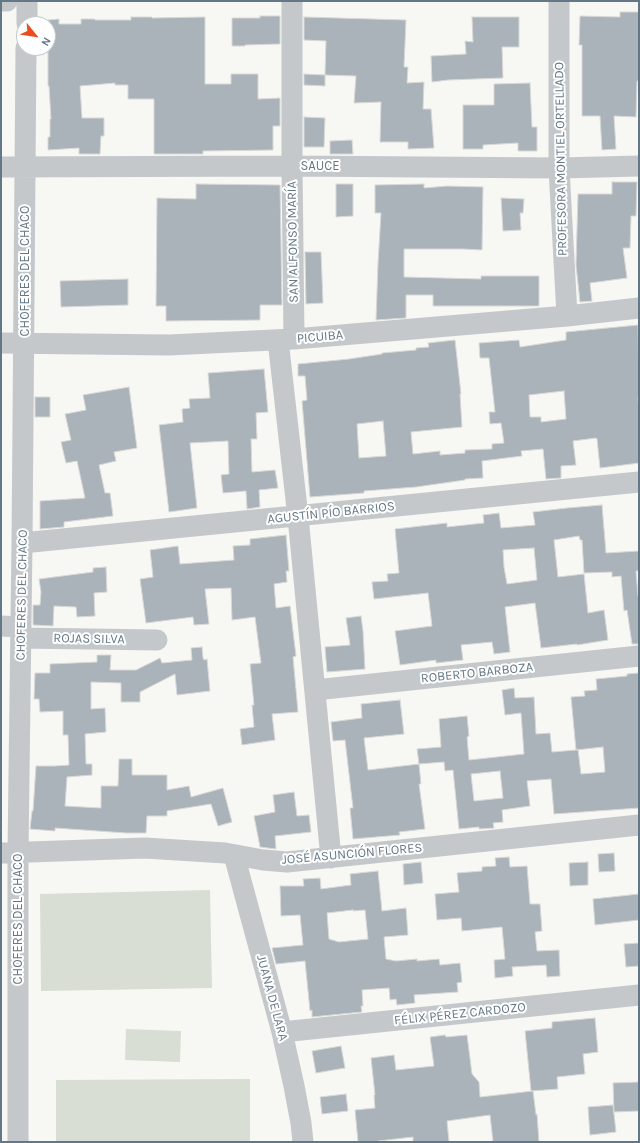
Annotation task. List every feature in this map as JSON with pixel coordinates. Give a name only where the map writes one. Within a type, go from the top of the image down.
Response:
[{"type":"street","points":[[1,1],[7,1]]},
{"type":"street","points":[[27,1],[27,16]]},
{"type":"street","name":"SAN ALFONSO MARÍA","points":[[292,1],[292,166],[286,339],[298,516],[331,858]]},
{"type":"street","name":"PROFESORA MONTIEL ORTELLADO","points":[[559,1],[559,168],[567,316]]},
{"type":"street","name":"CHOFERES DEL CHACO","points":[[18,1142],[10,1120],[9,853],[14,630],[22,544],[26,56]]},
{"type":"street","name":"SAUCE","points":[[1,167],[292,166],[559,168],[639,166]]},
{"type":"street","name":"PICUIBA","points":[[1,343],[169,345],[286,339],[567,316],[639,308]]},
{"type":"street","name":"AGUSTÍN PÍO BARRIOS","points":[[22,544],[639,482]]},
{"type":"street","name":"ROJAS SILVA","points":[[14,630],[157,640]]},
{"type":"street","name":"ROBERTO BARBOZA","points":[[315,690],[639,656]]},
{"type":"street","name":"JOSÉ ASUNCIÓN FLORES","points":[[9,853],[145,848],[225,853],[263,860],[287,862],[639,825]]},
{"type":"street","name":"JUANA DE LARA","points":[[234,855],[282,1032],[294,1086],[303,1142]]},
{"type":"street","name":"FÉLIX PÉREZ CARDOZO","points":[[282,1032],[639,995]]},
{"type":"shaded area","points":[[210,890],[212,988],[41,991],[40,894]]},
{"type":"shaded area","points":[[126,1029],[181,1031],[180,1062],[125,1060]]},
{"type":"shaded area","points":[[250,1079],[250,1142],[56,1142],[56,1080]]},
{"type":"building","points":[[620,12],[639,12],[639,81],[637,81],[636,117],[614,116],[616,149],[602,150],[600,116],[582,116],[582,45],[579,45],[580,16],[620,17]]},
{"type":"building","points":[[260,16],[280,16],[280,44],[232,46],[232,18],[260,18]]},
{"type":"building","points":[[131,17],[205,17],[205,84],[231,84],[231,74],[258,74],[258,99],[280,98],[280,126],[273,126],[273,150],[203,151],[203,154],[154,154],[154,99],[128,99],[128,85],[115,85],[115,83],[80,86],[82,118],[104,118],[104,136],[101,136],[100,154],[79,154],[79,148],[48,150],[48,137],[50,137],[51,119],[48,86],[48,56],[56,56],[56,19],[59,19],[59,24],[81,24],[81,19],[131,20]]},
{"type":"building","points":[[304,17],[406,20],[404,67],[408,67],[407,83],[424,82],[423,109],[431,109],[434,148],[408,149],[408,142],[380,142],[381,102],[354,103],[356,76],[325,75],[326,41],[304,40]]},
{"type":"building","points":[[472,17],[519,17],[519,47],[502,47],[503,78],[432,82],[431,56],[466,54],[465,41],[473,42]]},
{"type":"building","points":[[304,74],[325,75],[325,86],[304,85]]},
{"type":"building","points":[[530,83],[532,127],[537,127],[537,151],[518,151],[518,143],[483,145],[483,149],[463,149],[463,105],[494,105],[494,84]]},
{"type":"building","points":[[304,117],[325,118],[324,147],[304,147]]},
{"type":"building","points":[[352,140],[353,154],[330,154],[330,141]]},
{"type":"building","points":[[612,182],[637,182],[636,216],[631,216],[630,248],[623,248],[627,278],[590,283],[592,301],[580,302],[576,265],[578,194],[612,194]]},
{"type":"building","points":[[196,184],[280,185],[282,305],[260,305],[260,320],[166,321],[166,306],[156,306],[157,198],[196,199]]},
{"type":"building","points":[[336,184],[353,184],[353,216],[336,217]]},
{"type":"building","points":[[424,184],[424,188],[447,186],[483,187],[482,250],[404,249],[404,277],[481,279],[481,276],[539,276],[539,306],[433,306],[433,295],[406,295],[406,318],[376,320],[381,213],[375,213],[375,185]]},
{"type":"building","points":[[501,198],[524,199],[523,213],[520,213],[521,230],[503,231]]},
{"type":"building","points":[[305,252],[321,252],[323,303],[306,304]]},
{"type":"building","points":[[128,279],[128,305],[61,307],[60,281]]},
{"type":"building","points":[[638,325],[639,463],[600,468],[596,438],[573,441],[576,465],[561,466],[561,478],[546,479],[543,449],[521,451],[522,456],[482,461],[483,478],[465,479],[416,487],[364,491],[364,493],[310,497],[302,401],[307,400],[305,376],[298,376],[298,364],[416,350],[416,348],[429,347],[428,343],[455,340],[461,394],[462,427],[411,432],[413,454],[440,451],[440,455],[465,453],[465,450],[492,449],[492,444],[504,443],[501,423],[490,424],[489,412],[495,412],[489,358],[480,358],[479,343],[519,340],[520,347],[566,340],[566,332]],"holes":[[[564,391],[566,419],[541,422],[541,417],[530,417],[529,395]],[[383,421],[386,456],[359,458],[357,424]]]},
{"type":"building","points":[[264,369],[268,412],[256,413],[257,439],[251,439],[252,472],[275,470],[278,488],[259,490],[260,507],[247,509],[246,491],[223,493],[221,475],[229,474],[228,441],[190,443],[197,508],[169,512],[159,425],[183,422],[182,409],[190,408],[189,399],[210,398],[208,373]]},
{"type":"building","points":[[129,387],[137,448],[114,452],[116,461],[99,465],[105,493],[110,493],[113,516],[64,522],[64,527],[40,529],[40,501],[85,498],[77,461],[66,463],[61,442],[71,440],[65,414],[86,410],[83,395]]},
{"type":"building","points":[[35,397],[50,397],[50,417],[35,417]]},
{"type":"building","points":[[602,505],[606,553],[639,551],[639,571],[636,571],[639,596],[639,644],[632,644],[627,610],[624,611],[621,576],[612,577],[612,572],[584,573],[582,540],[580,540],[579,536],[554,540],[558,577],[584,574],[588,613],[604,610],[608,640],[577,645],[541,648],[535,603],[505,607],[510,652],[494,654],[492,642],[461,645],[463,660],[436,663],[436,660],[400,665],[395,631],[432,626],[428,593],[374,599],[372,582],[388,581],[387,574],[399,573],[395,529],[447,523],[447,527],[484,523],[483,515],[499,513],[501,528],[535,525],[533,512]],"holes":[[[534,548],[537,580],[507,584],[503,550]]]},
{"type":"building","points":[[286,535],[289,571],[286,571],[287,582],[274,584],[276,608],[290,606],[296,656],[293,657],[298,712],[272,714],[275,740],[242,745],[240,729],[254,727],[252,705],[254,705],[250,664],[261,663],[255,617],[232,620],[231,588],[205,589],[209,624],[194,625],[193,617],[146,623],[140,579],[153,577],[150,550],[178,546],[180,564],[234,560],[233,546],[250,545],[250,539]]},
{"type":"building","points":[[106,567],[107,592],[94,593],[95,616],[77,617],[76,607],[54,606],[53,626],[33,625],[33,605],[40,605],[41,592],[39,579],[93,572],[93,568]]},
{"type":"building","points":[[361,616],[365,669],[327,672],[325,647],[350,645],[346,618]]},
{"type":"building","points":[[202,647],[203,658],[204,660],[207,659],[210,691],[177,695],[175,674],[140,692],[140,702],[121,702],[121,683],[91,682],[91,709],[105,708],[106,732],[85,734],[86,764],[92,764],[92,775],[67,777],[65,806],[101,808],[101,786],[118,786],[119,759],[132,759],[132,775],[167,775],[167,790],[189,786],[191,797],[223,788],[232,822],[218,826],[211,804],[167,811],[167,816],[147,816],[146,833],[55,828],[55,831],[30,829],[33,811],[36,766],[69,765],[68,735],[63,735],[63,711],[40,712],[39,699],[34,699],[35,673],[50,673],[50,664],[97,662],[97,655],[111,655],[110,670],[136,670],[160,658],[162,663],[192,660],[191,648]]},
{"type":"building","points":[[639,673],[639,808],[554,814],[551,779],[527,781],[530,806],[502,810],[503,822],[493,823],[494,828],[479,829],[479,827],[459,829],[453,770],[445,771],[444,762],[419,764],[417,749],[441,747],[439,719],[467,716],[469,760],[524,754],[521,713],[505,715],[502,690],[514,688],[515,698],[534,697],[536,734],[550,733],[552,752],[576,750],[571,697],[585,696],[584,691],[597,690],[596,679],[627,676],[627,674]],"holes":[[[603,747],[605,772],[581,774],[578,750]],[[500,771],[503,798],[474,801],[471,774]]]},
{"type":"building","points":[[400,700],[404,734],[364,738],[368,770],[419,764],[421,784],[419,784],[425,829],[399,832],[400,835],[353,839],[350,808],[353,808],[345,740],[333,741],[331,722],[362,718],[361,704]]},
{"type":"building","points":[[294,792],[297,816],[309,815],[311,832],[275,836],[276,849],[260,847],[254,816],[275,812],[273,795]]},
{"type":"building","points":[[614,853],[615,871],[599,872],[598,854]]},
{"type":"building","points":[[509,857],[510,867],[527,866],[530,904],[540,904],[542,931],[535,932],[537,951],[559,950],[560,976],[547,977],[546,965],[512,967],[513,976],[495,978],[494,960],[505,959],[502,927],[462,931],[461,918],[437,920],[435,894],[459,892],[457,873],[482,871],[482,867],[496,866],[495,858]]},
{"type":"building","points":[[421,862],[423,883],[404,885],[403,864]]},
{"type":"building","points":[[588,862],[588,885],[570,886],[569,863]]},
{"type":"building","points":[[378,871],[382,911],[406,908],[408,935],[384,937],[386,959],[396,961],[417,959],[417,961],[439,959],[440,965],[460,963],[462,982],[457,983],[458,992],[414,995],[415,1003],[397,1005],[396,999],[390,1000],[389,988],[362,990],[362,1012],[312,1017],[312,1010],[310,1011],[305,961],[276,964],[272,948],[303,945],[300,915],[281,916],[280,886],[304,886],[303,879],[320,878],[321,889],[351,885],[350,874]],"holes":[[[365,910],[368,939],[339,942],[329,939],[327,913]]]},
{"type":"building","points":[[639,894],[639,920],[595,925],[593,899]]},
{"type":"building","points":[[639,943],[639,966],[626,967],[624,944]]},
{"type":"building","points":[[595,1018],[598,1052],[583,1054],[585,1074],[557,1077],[558,1089],[531,1091],[525,1031],[552,1028],[552,1022]]},
{"type":"building","points":[[445,1035],[446,1037],[467,1035],[472,1074],[479,1082],[480,1097],[533,1091],[536,1115],[537,1114],[539,1142],[493,1142],[490,1115],[447,1121],[449,1142],[413,1142],[413,1137],[378,1142],[358,1142],[355,1110],[375,1108],[371,1058],[394,1055],[396,1070],[434,1066],[430,1037]]},
{"type":"building","points":[[341,1046],[345,1068],[316,1073],[312,1051]]},
{"type":"building","points":[[639,1082],[639,1111],[614,1112],[613,1083]]},
{"type":"building","points":[[346,1094],[348,1111],[322,1114],[320,1097]]},
{"type":"building","points":[[613,1105],[616,1132],[590,1135],[588,1107]]}]
